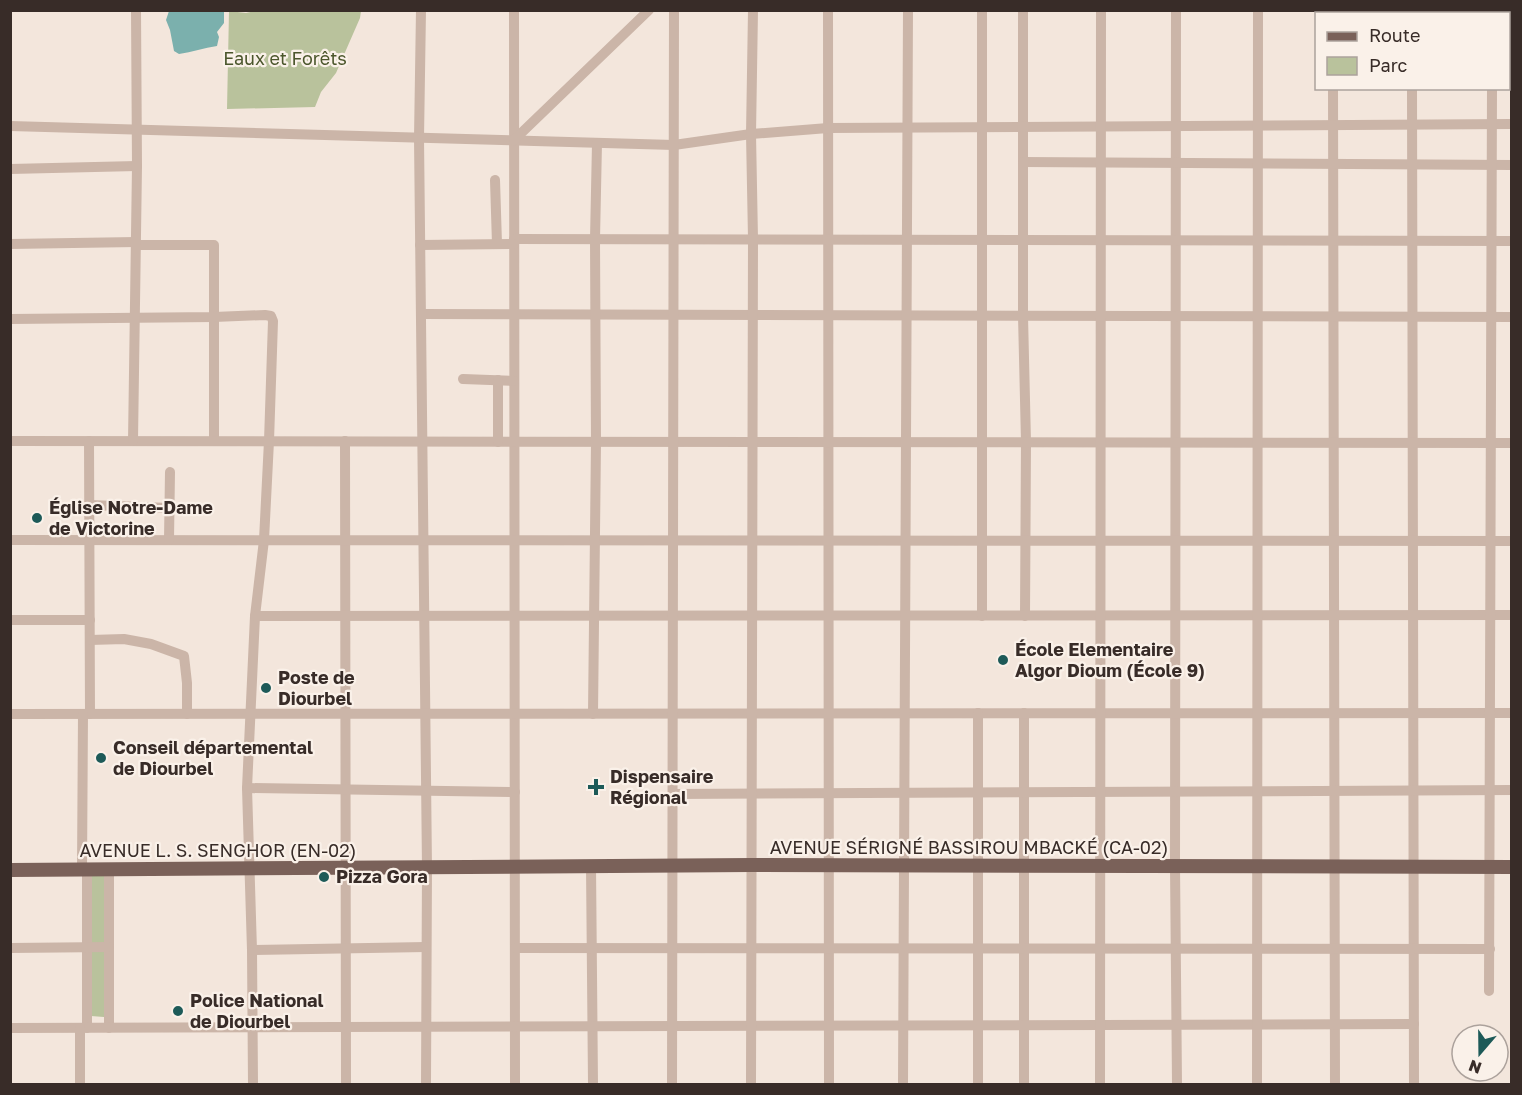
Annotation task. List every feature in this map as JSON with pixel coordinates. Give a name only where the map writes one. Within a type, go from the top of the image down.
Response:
[{"type":"main road","name":"AVENUE SÉRIGNÉ BASSIROU MBACKÉ (CA-02)","points":[[427,868],[751,865],[1512,867]]},
{"type":"main road","name":"AVENUE L. S. SENGHOR (EN-02)","points":[[10,870],[427,868]]},
{"type":"street","points":[[134,441],[136,10]]},
{"type":"street","points":[[422,10],[419,138],[427,868],[426,1084]]},
{"type":"street","points":[[514,10],[515,1084]]},
{"type":"street","points":[[514,140],[649,10]]},
{"type":"street","points":[[672,1084],[674,10]]},
{"type":"street","points":[[751,1084],[753,10]]},
{"type":"street","points":[[828,10],[829,1084]]},
{"type":"street","points":[[903,1084],[908,10]]},
{"type":"street","points":[[981,616],[982,10]]},
{"type":"street","points":[[1023,10],[1025,616]]},
{"type":"street","points":[[1100,1084],[1101,10]]},
{"type":"street","points":[[1176,10],[1177,1084]]},
{"type":"street","points":[[1257,1084],[1258,10]]},
{"type":"street","points":[[1333,90],[1335,1084]]},
{"type":"street","points":[[1412,90],[1414,1084]]},
{"type":"street","points":[[1489,991],[1491,90]]},
{"type":"street","points":[[10,126],[674,145],[751,134],[828,128],[1512,124]]},
{"type":"street","points":[[593,714],[597,143]]},
{"type":"street","points":[[1023,162],[1512,165]]},
{"type":"street","points":[[10,169],[137,166]]},
{"type":"street","points":[[495,180],[497,244]]},
{"type":"street","points":[[420,245],[595,239],[1512,241]]},
{"type":"street","points":[[10,244],[214,244],[214,441]]},
{"type":"street","points":[[421,314],[1512,317]]},
{"type":"street","points":[[10,319],[271,316],[273,321],[264,540],[255,616],[247,788],[253,1084]]},
{"type":"street","points":[[463,379],[514,381]]},
{"type":"street","points":[[498,380],[498,441]]},
{"type":"street","points":[[10,441],[1512,443]]},
{"type":"street","points":[[80,1084],[87,947],[84,870],[90,640],[90,441]]},
{"type":"street","points":[[345,441],[346,1084]]},
{"type":"street","points":[[169,540],[170,472]]},
{"type":"street","points":[[89,505],[169,508]]},
{"type":"street","points":[[10,540],[1512,541]]},
{"type":"street","points":[[255,616],[1512,615]]},
{"type":"street","points":[[10,620],[90,620]]},
{"type":"street","points":[[90,640],[124,639],[151,644],[184,656],[187,714]]},
{"type":"street","points":[[1024,713],[1024,1084]]},
{"type":"street","points":[[10,714],[1512,713]]},
{"type":"street","points":[[978,714],[978,1084]]},
{"type":"street","points":[[247,788],[515,792]]},
{"type":"street","points":[[673,794],[1512,790]]},
{"type":"street","points":[[591,866],[593,1084]]},
{"type":"street","points":[[109,870],[109,1028]]},
{"type":"street","points":[[10,948],[109,947]]},
{"type":"street","points":[[252,950],[426,947]]},
{"type":"street","points":[[515,948],[1490,949]]},
{"type":"street","points":[[10,1028],[1414,1024]]},
{"type":"green space","name":"Eaux et Forêts","points":[[259,10],[361,11],[336,73],[321,92],[315,107],[227,109],[229,11],[246,13]]},
{"type":"green space","points":[[91,873],[104,873],[104,1017],[91,1016]]},
{"type":"water","points":[[169,11],[224,11],[224,23],[217,32],[219,37],[217,46],[179,54],[174,51],[166,20]]},
{"type":"place","name":"Église Notre-Dame de Victorine","points":[[37,518]]},
{"type":"place","name":"École Elementaire Algor Dioum (École 9)","points":[[1003,660]]},
{"type":"place","name":"Poste de Diourbel","points":[[266,688]]},
{"type":"place","name":"Conseil départemental de Diourbel","points":[[101,758]]},
{"type":"place","name":"Dispensaire Régional","points":[[596,787]]},
{"type":"place","name":"Pizza Gora","points":[[324,877]]},
{"type":"place","name":"Police National de Diourbel","points":[[178,1011]]}]
